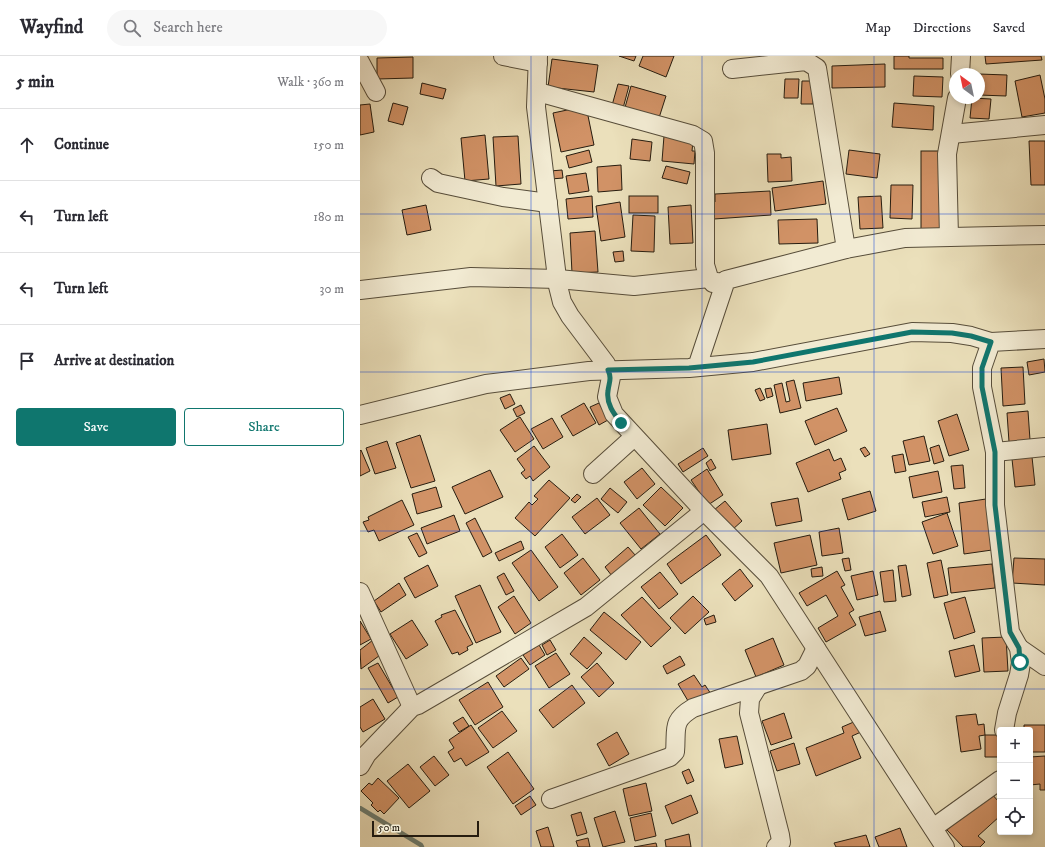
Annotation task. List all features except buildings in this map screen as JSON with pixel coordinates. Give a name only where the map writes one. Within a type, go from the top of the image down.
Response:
[{"type":"street","points":[[503,56],[538,60],[538,92],[536,107],[562,302],[570,316],[606,364],[611,377],[608,390],[609,404],[614,414],[704,511],[769,576],[945,847]]},
{"type":"street","points":[[961,68],[962,56]]},
{"type":"street","points":[[732,69],[806,61],[817,68],[846,249]]},
{"type":"street","points":[[360,62],[376,92]]},
{"type":"street","points":[[538,92],[693,135],[703,141],[705,153],[705,265],[717,279]]},
{"type":"street","points":[[949,237],[947,154],[952,134],[956,104]]},
{"type":"street","points":[[952,134],[1045,126]]},
{"type":"street","points":[[432,178],[438,184],[503,197],[548,203]]},
{"type":"street","points":[[360,290],[471,277],[558,279],[634,286],[717,279],[846,249],[905,238],[1045,235]]},
{"type":"street","points":[[697,367],[717,279]]},
{"type":"street","points":[[360,415],[474,387],[608,370],[697,367],[753,362],[912,332],[952,333],[971,336],[991,342],[1045,339]]},
{"type":"street","points":[[991,342],[982,368],[982,387],[995,452],[995,505],[1010,632],[1019,648],[1020,662],[1019,675],[1007,713],[1005,727]]},
{"type":"street","points":[[593,474],[634,437]]},
{"type":"street","points":[[995,452],[1045,447]]},
{"type":"street","points":[[360,766],[367,754],[412,706],[418,705],[586,606],[704,511]]},
{"type":"street","points":[[360,592],[412,706]]},
{"type":"street","points":[[551,799],[670,757],[675,752],[676,725],[679,718],[686,712],[693,708],[801,671],[807,666],[816,648]]},
{"type":"street","points":[[1019,648],[1045,666]]},
{"type":"street","points":[[758,686],[750,699],[749,713],[780,835],[780,842],[776,847]]},
{"type":"street","points":[[933,828],[997,782]]},
{"type":"waterway","points":[[360,808],[422,847]]},
{"type":"route","points":[[621,423],[614,414],[607,397],[611,382],[611,377],[608,370],[689,368],[753,362],[912,332],[952,333],[971,336],[991,342],[982,368],[982,387],[995,452],[995,505],[1010,632],[1019,648],[1020,662]]}]
